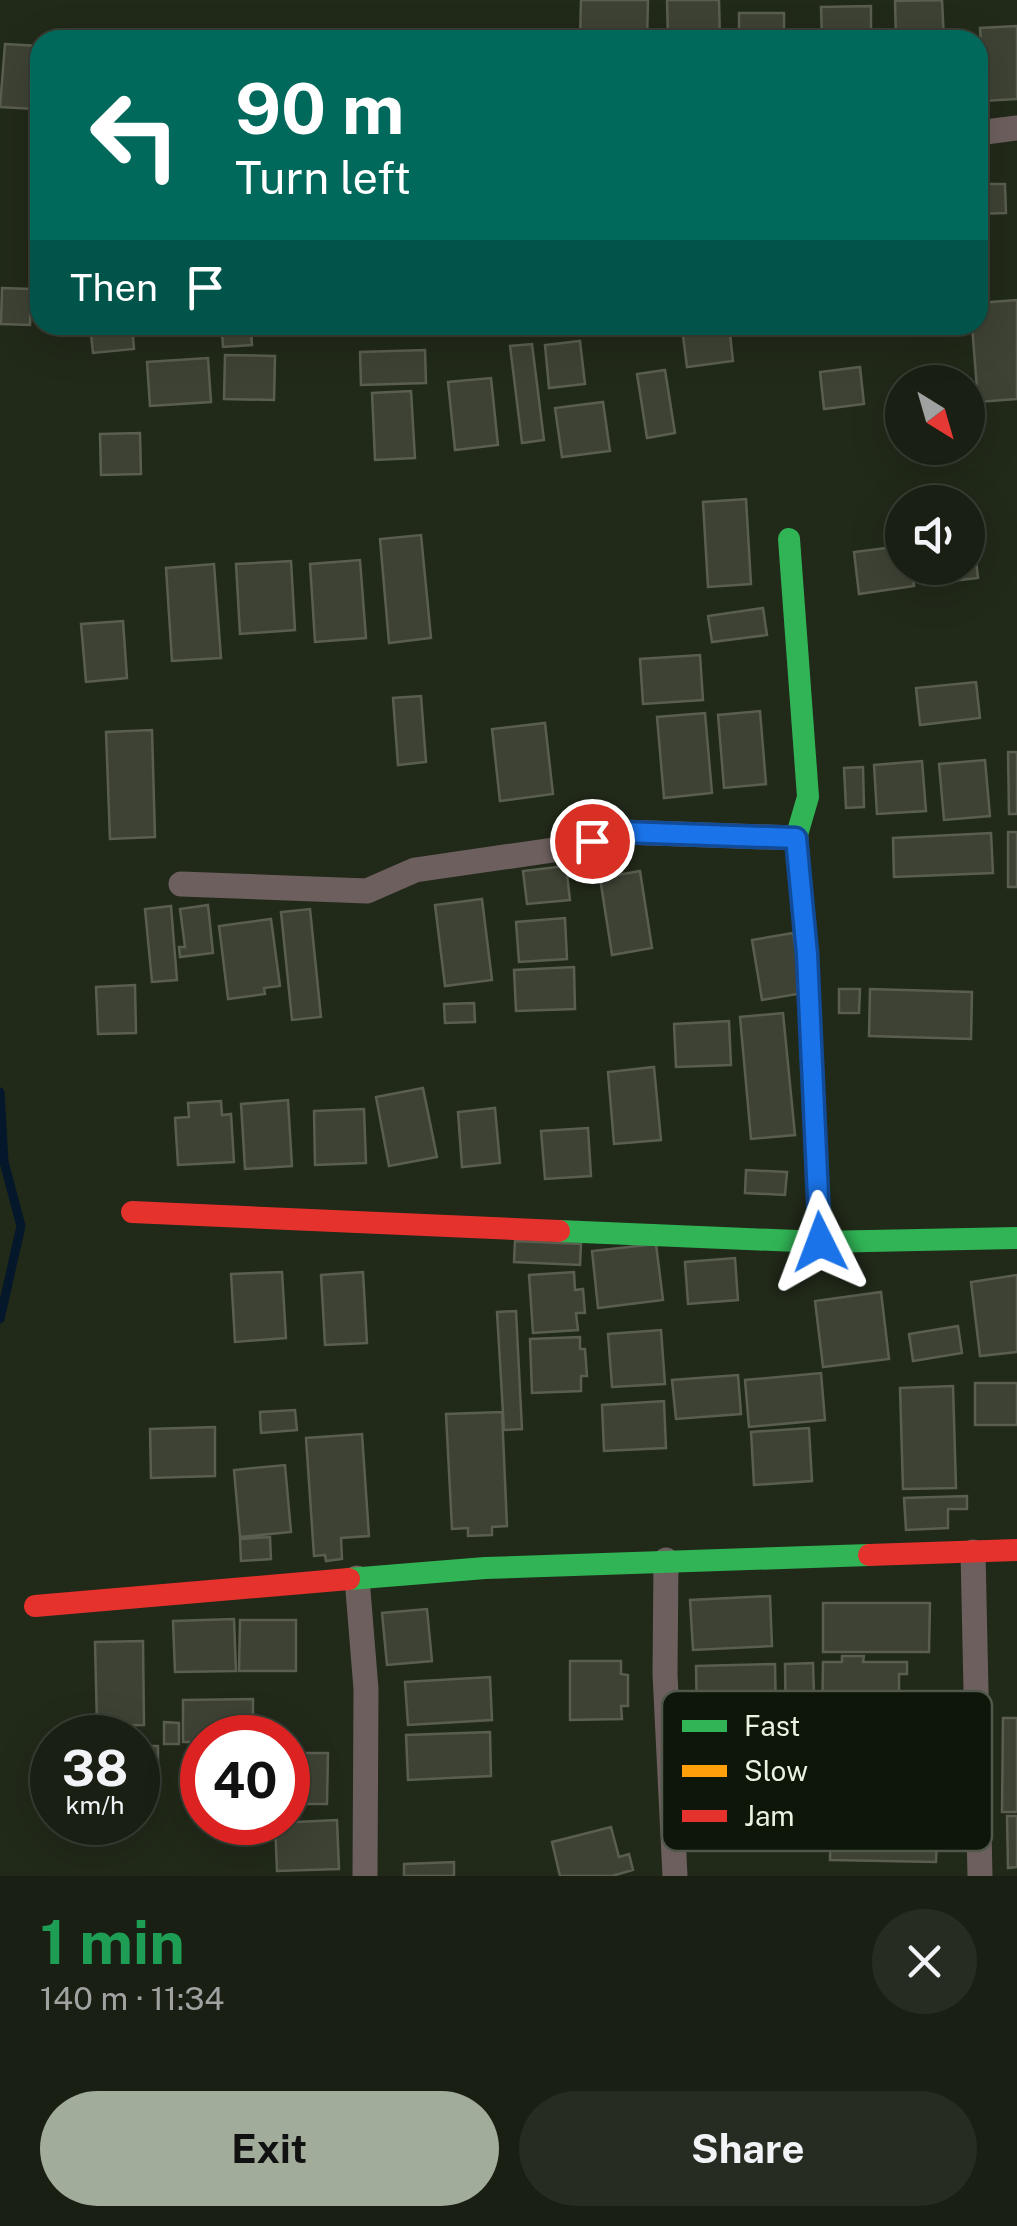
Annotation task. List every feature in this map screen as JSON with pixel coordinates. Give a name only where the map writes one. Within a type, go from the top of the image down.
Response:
[{"type":"street","points":[[988,132],[1017,128]]},
{"type":"street","points":[[790,539],[808,796],[796,838],[807,954],[820,1242]]},
{"type":"street","points":[[181,884],[367,891],[415,870],[560,850],[623,832],[796,838]]},
{"type":"street","points":[[132,1212],[820,1242],[1017,1238]]},
{"type":"street","points":[[36,1606],[485,1568],[1017,1550]]},
{"type":"street","points":[[973,1552],[976,1691]]},
{"type":"street","points":[[665,1691],[666,1560]]},
{"type":"street","points":[[356,1578],[366,1689],[365,1876]]},
{"type":"street","points":[[674,1851],[675,1876]]},
{"type":"street","points":[[979,1851],[980,1876]]},
{"type":"building","points":[[581,0],[648,0],[647,30],[580,30]]},
{"type":"building","points":[[667,0],[719,0],[720,30],[668,30]]},
{"type":"building","points":[[942,0],[944,30],[896,30],[895,1]]},
{"type":"building","points":[[871,6],[871,30],[822,30],[821,7]]},
{"type":"building","points":[[739,13],[784,13],[784,30],[739,30]]},
{"type":"building","points":[[1017,26],[1017,99],[988,101],[988,30],[980,28]]},
{"type":"building","points":[[5,44],[30,45],[30,109],[0,107]]},
{"type":"building","points":[[988,184],[1005,184],[1006,213],[988,214]]},
{"type":"building","points":[[2,288],[30,289],[30,325],[1,324]]},
{"type":"building","points":[[1017,300],[1017,399],[985,401],[985,365],[975,365],[973,335],[988,335],[988,302]]},
{"type":"building","points":[[91,335],[133,335],[134,349],[93,353]]},
{"type":"building","points":[[222,335],[251,335],[252,345],[223,347]]},
{"type":"building","points":[[683,335],[730,335],[733,361],[687,367]]},
{"type":"building","points":[[580,341],[585,384],[549,388],[545,345]]},
{"type":"building","points":[[532,344],[544,440],[522,443],[510,346]]},
{"type":"building","points":[[425,350],[426,383],[361,385],[360,352]]},
{"type":"building","points":[[225,355],[275,356],[274,400],[224,399]]},
{"type":"building","points":[[208,358],[211,402],[150,406],[147,362]]},
{"type":"building","points":[[860,367],[864,404],[824,409],[820,372]]},
{"type":"building","points":[[665,370],[675,433],[647,438],[637,374]]},
{"type":"building","points":[[491,378],[498,445],[455,450],[448,382]]},
{"type":"building","points":[[411,391],[415,458],[375,460],[372,393]]},
{"type":"building","points":[[603,402],[610,451],[562,457],[555,408]]},
{"type":"building","points":[[140,433],[141,474],[101,475],[100,434]]},
{"type":"building","points":[[746,499],[751,584],[708,587],[703,502]]},
{"type":"building","points":[[421,535],[431,638],[389,643],[380,539]]},
{"type":"building","points":[[885,548],[885,585],[914,586],[859,594],[854,552]]},
{"type":"building","points":[[360,560],[366,638],[315,642],[310,564]]},
{"type":"building","points":[[291,561],[295,630],[240,634],[236,564]]},
{"type":"building","points":[[214,564],[221,658],[172,661],[166,568]]},
{"type":"building","points":[[763,608],[767,635],[712,642],[708,616]]},
{"type":"building","points":[[123,621],[127,678],[86,682],[81,624]]},
{"type":"building","points":[[700,655],[703,700],[643,704],[640,659]]},
{"type":"building","points":[[976,682],[980,718],[920,725],[916,688]]},
{"type":"building","points":[[421,696],[426,762],[398,765],[393,698]]},
{"type":"building","points":[[760,711],[766,784],[724,788],[718,715]]},
{"type":"building","points":[[705,713],[712,793],[664,798],[657,717]]},
{"type":"building","points":[[545,723],[553,794],[500,801],[492,729]]},
{"type":"building","points":[[152,730],[155,837],[110,839],[106,732]]},
{"type":"building","points":[[1008,752],[1017,752],[1017,814],[1009,814]]},
{"type":"building","points":[[985,760],[990,816],[944,820],[939,764]]},
{"type":"building","points":[[922,761],[926,811],[877,814],[874,765]]},
{"type":"building","points":[[863,767],[864,807],[846,808],[844,768]]},
{"type":"building","points":[[1008,832],[1017,832],[1017,887],[1008,887]]},
{"type":"building","points":[[991,833],[993,873],[894,877],[893,838]]},
{"type":"building","points":[[566,866],[570,900],[527,904],[523,871]]},
{"type":"building","points":[[640,871],[652,948],[612,955],[600,878]]},
{"type":"building","points":[[482,899],[492,980],[445,986],[435,905]]},
{"type":"building","points":[[208,905],[213,953],[180,957],[179,947],[185,947],[180,909]]},
{"type":"building","points":[[171,906],[177,980],[152,982],[145,909]]},
{"type":"building","points":[[310,909],[321,1017],[292,1020],[281,912]]},
{"type":"building","points":[[565,918],[567,959],[519,962],[516,922]]},
{"type":"building","points":[[271,919],[280,986],[264,988],[265,994],[228,999],[219,926]]},
{"type":"building","points":[[793,933],[803,993],[762,1000],[752,940]]},
{"type":"building","points":[[574,967],[575,1009],[516,1011],[514,970]]},
{"type":"building","points":[[135,985],[136,1033],[98,1034],[96,987]]},
{"type":"building","points":[[839,989],[860,989],[859,1013],[839,1013]]},
{"type":"building","points":[[870,989],[972,992],[971,1039],[869,1036]]},
{"type":"building","points":[[474,1003],[475,1022],[445,1023],[444,1004]]},
{"type":"building","points":[[783,1013],[795,1135],[751,1139],[740,1017]]},
{"type":"building","points":[[729,1021],[731,1065],[676,1067],[674,1024]]},
{"type":"building","points":[[654,1067],[661,1140],[614,1144],[608,1072]]},
{"type":"building","points":[[423,1088],[437,1157],[389,1166],[376,1097]]},
{"type":"building","points":[[288,1100],[292,1166],[245,1169],[241,1104]]},
{"type":"building","points":[[221,1101],[222,1115],[231,1114],[234,1162],[178,1165],[175,1118],[189,1117],[188,1103]]},
{"type":"building","points":[[495,1108],[500,1163],[462,1167],[458,1112]]},
{"type":"building","points":[[364,1109],[366,1163],[315,1165],[314,1111]]},
{"type":"building","points":[[588,1128],[591,1176],[545,1179],[541,1131]]},
{"type":"building","points":[[746,1170],[787,1172],[785,1195],[745,1193]]},
{"type":"building","points":[[515,1241],[581,1244],[580,1265],[514,1262]]},
{"type":"building","points":[[656,1244],[663,1300],[598,1308],[592,1251]]},
{"type":"building","points":[[735,1258],[738,1300],[688,1304],[685,1262]]},
{"type":"building","points":[[282,1272],[286,1338],[235,1342],[231,1274]]},
{"type":"building","points":[[363,1272],[367,1343],[325,1345],[321,1275]]},
{"type":"building","points":[[574,1272],[575,1290],[583,1289],[585,1313],[576,1313],[578,1330],[533,1333],[529,1275]]},
{"type":"building","points":[[1017,1275],[1017,1352],[980,1356],[971,1282]]},
{"type":"building","points":[[881,1292],[889,1359],[823,1367],[815,1301]]},
{"type":"building","points":[[516,1311],[522,1429],[504,1430],[497,1312]]},
{"type":"building","points":[[958,1326],[962,1353],[913,1361],[909,1334]]},
{"type":"building","points":[[661,1330],[665,1384],[612,1387],[608,1334]]},
{"type":"building","points":[[580,1337],[587,1376],[581,1376],[581,1391],[532,1393],[530,1339]]},
{"type":"building","points":[[821,1373],[825,1420],[749,1427],[745,1380]]},
{"type":"building","points":[[738,1375],[741,1414],[676,1419],[672,1380]]},
{"type":"building","points":[[975,1383],[1017,1383],[1017,1425],[975,1425]]},
{"type":"building","points":[[953,1386],[956,1488],[903,1489],[900,1388]]},
{"type":"building","points":[[664,1401],[666,1448],[604,1451],[602,1405]]},
{"type":"building","points":[[295,1410],[297,1430],[261,1433],[260,1412]]},
{"type":"building","points":[[502,1412],[507,1526],[492,1527],[492,1535],[468,1536],[468,1528],[452,1529],[446,1414]]},
{"type":"building","points":[[215,1427],[215,1476],[151,1478],[150,1429]]},
{"type":"building","points":[[809,1428],[812,1481],[754,1485],[751,1432]]},
{"type":"building","points":[[362,1434],[369,1536],[341,1538],[342,1559],[326,1561],[325,1555],[314,1556],[306,1438]]},
{"type":"building","points":[[285,1465],[291,1532],[240,1537],[234,1470]]},
{"type":"building","points":[[967,1496],[967,1509],[948,1509],[948,1528],[906,1530],[904,1498]]},
{"type":"building","points":[[270,1537],[271,1559],[241,1561],[240,1539]]},
{"type":"building","points":[[770,1596],[772,1646],[693,1650],[690,1600]]},
{"type":"building","points":[[823,1603],[930,1603],[929,1652],[823,1652]]},
{"type":"building","points":[[427,1609],[432,1661],[387,1665],[382,1613]]},
{"type":"building","points":[[234,1619],[236,1671],[175,1672],[173,1621]]},
{"type":"building","points":[[240,1620],[296,1620],[296,1671],[239,1671]]},
{"type":"building","points":[[143,1641],[144,1715],[97,1715],[95,1642]]},
{"type":"building","points":[[842,1656],[864,1656],[863,1662],[907,1662],[907,1674],[899,1674],[899,1691],[823,1691],[823,1662],[842,1662]]},
{"type":"building","points":[[570,1661],[621,1661],[621,1674],[628,1675],[628,1706],[621,1706],[622,1719],[570,1720]]},
{"type":"building","points":[[813,1663],[814,1691],[785,1691],[785,1664]]},
{"type":"building","points":[[775,1664],[776,1691],[696,1691],[696,1666]]},
{"type":"building","points":[[490,1677],[492,1720],[408,1725],[405,1682]]},
{"type":"building","points":[[253,1699],[253,1715],[183,1715],[183,1700]]},
{"type":"building","points":[[1003,1718],[1017,1718],[1017,1812],[1002,1812]]},
{"type":"building","points":[[164,1722],[179,1723],[179,1744],[164,1744]]},
{"type":"building","points":[[490,1732],[491,1776],[408,1780],[406,1735]]},
{"type":"building","points":[[310,1753],[328,1753],[327,1804],[310,1804]]},
{"type":"building","points":[[1007,1816],[1017,1816],[1017,1867],[1008,1868]]},
{"type":"building","points":[[337,1820],[339,1869],[277,1871],[276,1845],[310,1845],[310,1821]]},
{"type":"building","points":[[611,1827],[619,1857],[629,1854],[633,1870],[612,1876],[560,1876],[552,1842]]},
{"type":"building","points":[[830,1851],[936,1851],[936,1862],[830,1860]]},
{"type":"building","points":[[454,1862],[454,1876],[404,1876],[404,1864]]},
{"type":"waterway","points":[[0,1092],[4,1162],[21,1226],[0,1319]]},
{"type":"traffic: fast","points":[[789,539],[808,797],[796,838],[807,954],[814,1108]]},
{"type":"traffic: fast","points":[[559,1231],[820,1242],[1017,1238]]},
{"type":"traffic: fast","points":[[349,1579],[485,1568],[869,1555]]},
{"type":"traffic: slow","points":[[814,1108],[820,1242]]},
{"type":"traffic: jam","points":[[132,1212],[559,1231]]},
{"type":"traffic: jam","points":[[869,1555],[1017,1550]]},
{"type":"traffic: jam","points":[[35,1606],[349,1579]]},
{"type":"route","points":[[592,841],[623,832],[796,838],[807,954],[820,1242]]}]
